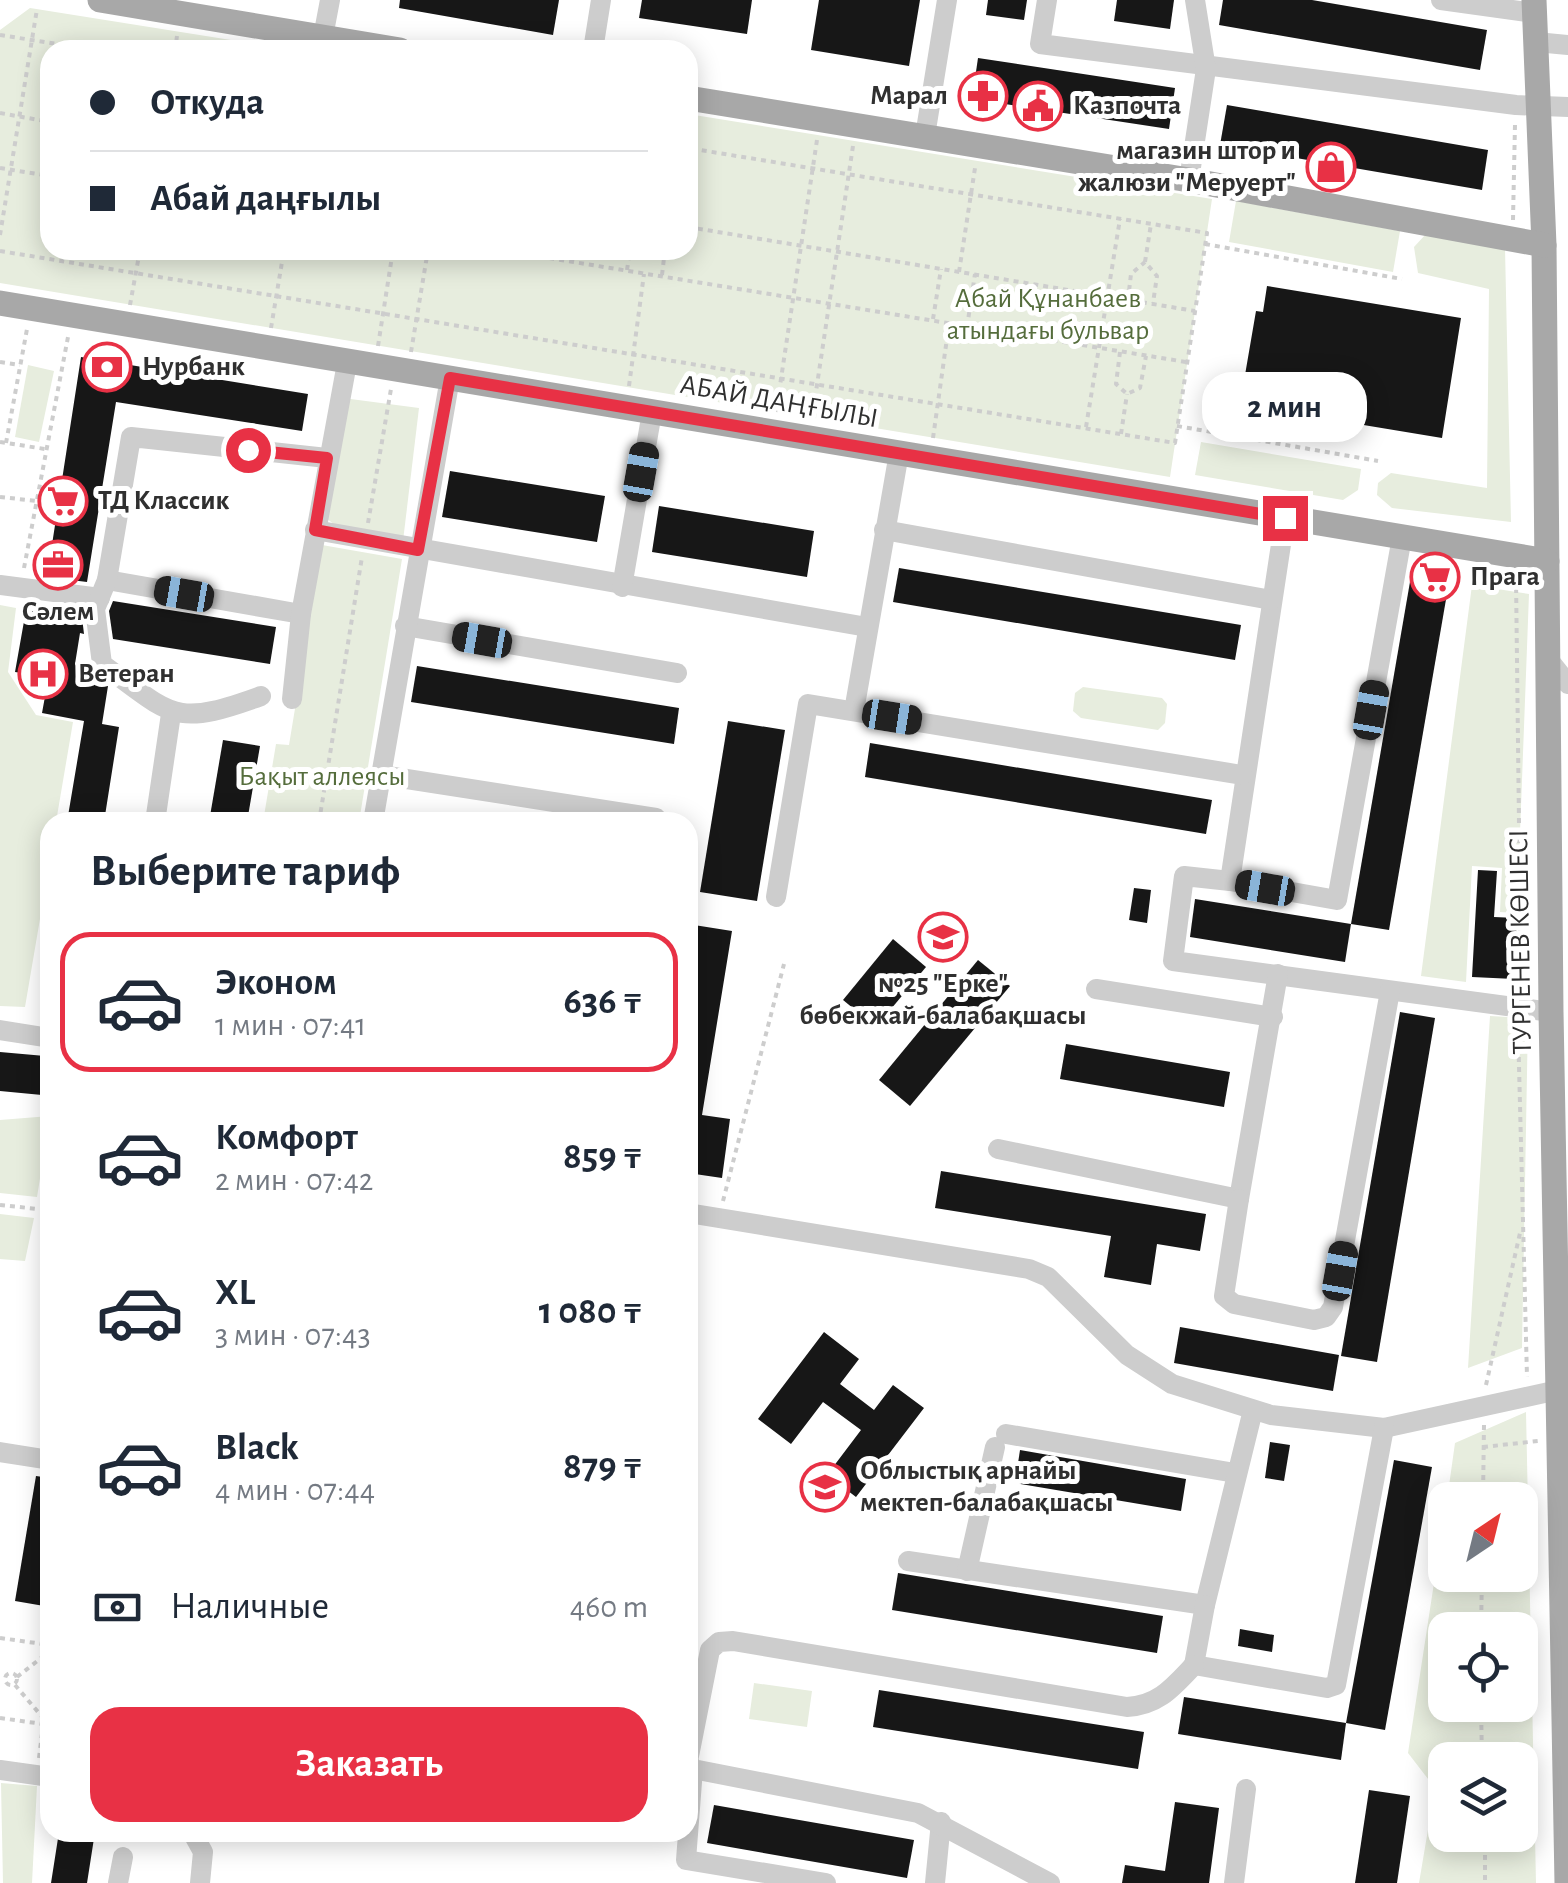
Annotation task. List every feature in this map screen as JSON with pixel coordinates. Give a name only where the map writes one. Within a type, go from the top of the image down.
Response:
[{"type":"main road","points":[[100,0],[341,40]]},
{"type":"main road","name":"ТУРГЕНЕВ КӨШЕСІ","points":[[1534,6],[1536,42],[1528,106],[1544,245],[1548,659],[1559,872],[1559,984],[1551,1012],[1561,1152],[1559,1440],[1566,1883]]},
{"type":"main road","points":[[698,100],[1189,180],[1544,245]]},
{"type":"main road","name":"АБАЙ ДАҢҒЫЛЫ","points":[[0,303],[1547,561]]},
{"type":"lane","points":[[323,37],[330,0]]},
{"type":"lane","points":[[594,40],[600,0]]},
{"type":"lane","points":[[925,136],[947,0]]},
{"type":"lane","points":[[1046,0],[1040,44],[1206,69],[1528,106],[1568,106]]},
{"type":"lane","points":[[1189,180],[1206,69],[1195,0]]},
{"type":"lane","points":[[1440,0],[1534,6]]},
{"type":"lane","points":[[1536,42],[1568,45]]},
{"type":"lane","points":[[292,699],[300,614],[347,363]]},
{"type":"lane","points":[[375,812],[450,378]]},
{"type":"lane","points":[[622,587],[652,412]]},
{"type":"lane","points":[[261,696],[214,713],[171,714],[102,664],[96,610],[131,436],[327,458]]},
{"type":"lane","points":[[854,711],[899,453]]},
{"type":"lane","points":[[1230,881],[1242,775],[1285,518]]},
{"type":"lane","points":[[315,530],[622,587],[867,627]]},
{"type":"lane","points":[[884,530],[1271,600]]},
{"type":"lane","points":[[1402,537],[1336,900],[1184,876],[1172,961],[1551,1012]]},
{"type":"lane","points":[[10,586],[103,589],[300,614]]},
{"type":"lane","points":[[404,626],[677,673]]},
{"type":"lane","points":[[1548,659],[1568,684]]},
{"type":"lane","points":[[776,897],[808,704],[1242,775]]},
{"type":"lane","points":[[156,812],[171,714]]},
{"type":"lane","points":[[381,775],[618,812]]},
{"type":"lane","points":[[1278,974],[1224,1296],[1234,1304],[1314,1320],[1326,1317],[1333,1307],[1390,991]]},
{"type":"lane","points":[[1096,989],[1273,1017]]},
{"type":"lane","points":[[0,1030],[40,1036]]},
{"type":"lane","points":[[998,1149],[1239,1198]]},
{"type":"lane","points":[[698,1214],[1029,1269],[1048,1278],[1127,1355],[1172,1384],[1253,1410],[1384,1428],[1484,1407],[1562,1378]]},
{"type":"lane","points":[[698,1710],[710,1650],[719,1642],[732,1641],[1127,1707],[1147,1706],[1163,1697],[1194,1665],[1235,1473],[1253,1410]]},
{"type":"lane","points":[[1194,1665],[1327,1688],[1336,1685],[1384,1428]]},
{"type":"lane","points":[[967,1571],[1001,1441],[1235,1473]]},
{"type":"lane","points":[[0,1452],[40,1458]]},
{"type":"lane","points":[[908,1561],[1205,1605]]},
{"type":"lane","points":[[0,1770],[40,1775]]},
{"type":"lane","points":[[698,1770],[918,1813],[942,1822],[1050,1883]]},
{"type":"lane","points":[[1234,1883],[1246,1789]]},
{"type":"lane","points":[[935,1883],[942,1822]]},
{"type":"lane","points":[[196,1842],[215,1883]]},
{"type":"lane","points":[[687,1842],[686,1860],[826,1883]]},
{"type":"lane","points":[[118,1883],[123,1857]]},
{"type":"lane","points":[[200,1883],[202,1858]]},
{"type":"path","points":[[0,235],[37,9]]},
{"type":"path","points":[[176,40],[178,32]]},
{"type":"path","points":[[0,34],[40,41]]},
{"type":"path","points":[[1512,240],[1528,106]]},
{"type":"path","points":[[0,113],[40,120]]},
{"type":"path","points":[[776,412],[818,136]]},
{"type":"path","points":[[812,418],[854,142]]},
{"type":"path","points":[[56,260],[1174,443],[1207,233],[698,150]]},
{"type":"path","points":[[959,272],[976,161]]},
{"type":"path","points":[[0,168],[40,174]]},
{"type":"path","points":[[1086,429],[1120,219]]},
{"type":"path","points":[[1128,300],[1132,274],[1145,262],[1151,224]]},
{"type":"path","points":[[698,229],[1195,311]]},
{"type":"path","points":[[1205,244],[1402,279]]},
{"type":"path","points":[[0,251],[40,257]]},
{"type":"path","points":[[130,305],[138,260]]},
{"type":"path","points":[[271,328],[282,260]]},
{"type":"path","points":[[378,346],[391,260]]},
{"type":"path","points":[[412,352],[426,260]]},
{"type":"path","points":[[560,260],[1187,362]]},
{"type":"path","points":[[627,271],[629,260]]},
{"type":"path","points":[[662,276],[664,260]]},
{"type":"path","points":[[1145,262],[1157,276],[1153,304]]},
{"type":"path","points":[[933,321],[940,269]]},
{"type":"path","points":[[629,386],[644,274]]},
{"type":"path","points":[[968,327],[975,274]]},
{"type":"path","points":[[932,438],[949,323]]},
{"type":"path","points":[[27,329],[3,442],[47,449]]},
{"type":"path","points":[[10,586],[37,501],[68,337]]},
{"type":"path","points":[[1120,352],[1116,384],[1127,394]]},
{"type":"path","points":[[1127,394],[1140,388],[1146,356]]},
{"type":"path","points":[[0,362],[20,366]]},
{"type":"path","points":[[321,812],[391,389]]},
{"type":"path","points":[[1121,434],[1127,394]]},
{"type":"path","points":[[1177,426],[1378,461]]},
{"type":"path","points":[[0,498],[37,501]]},
{"type":"path","points":[[719,1216],[784,964]]},
{"type":"path","points":[[0,1205],[38,1209]]},
{"type":"path","points":[[1482,1482],[1487,1372],[1522,1224]]},
{"type":"path","points":[[1483,1446],[1559,1440]]},
{"type":"path","points":[[0,1638],[40,1646]]},
{"type":"path","points":[[15,1684],[17,1677],[40,1657]]},
{"type":"path","points":[[15,1684],[9,1686],[2,1679],[10,1673],[17,1677]]},
{"type":"path","points":[[15,1684],[40,1716]]},
{"type":"path","points":[[0,1718],[40,1721]]},
{"type":"path","points":[[1485,1852],[1485,1883]]},
{"type":"green space","name":"Абай Құнанбаев атындағы бульвар","points":[[30,8],[230,40],[40,40],[40,260],[698,260],[698,116],[1212,199],[1170,477],[0,283],[0,30]]},
{"type":"green space","points":[[1236,201],[1400,231],[1393,272],[1229,242]]},
{"type":"green space","points":[[1426,234],[1505,248],[1511,522],[1392,508],[1377,495],[1378,483],[1391,473],[1487,488],[1489,289],[1418,273],[1414,247]]},
{"type":"green space","points":[[28,365],[54,371],[39,442],[15,437]]},
{"type":"green space","points":[[343,398],[419,408],[403,541],[339,528],[322,515]]},
{"type":"green space","points":[[1201,442],[1361,469],[1358,490],[1343,500],[1195,475]]},
{"type":"green space","name":"Бақыт аллеясы","points":[[322,545],[402,559],[361,812],[265,812],[276,744],[289,745]]},
{"type":"green space","points":[[1472,585],[1529,594],[1517,913],[1500,912],[1502,868],[1472,866],[1466,982],[1421,976]]},
{"type":"green space","points":[[0,605],[16,608],[8,672],[36,715],[73,722],[58,812],[40,812],[40,919],[25,1007],[0,1006]]},
{"type":"green space","points":[[1083,687],[1162,698],[1167,704],[1165,723],[1158,730],[1081,718],[1073,711],[1075,693]]},
{"type":"green space","points":[[1490,1016],[1528,1018],[1522,1348],[1468,1368]]},
{"type":"green space","points":[[40,1117],[37,1197],[0,1193],[0,1120]]},
{"type":"green space","points":[[0,1214],[34,1218],[25,1261],[0,1259]]},
{"type":"green space","points":[[1526,1412],[1527,1482],[1450,1482],[1455,1443]]},
{"type":"green space","points":[[1433,1592],[1530,1592],[1530,1612],[1430,1612]]},
{"type":"green space","points":[[1428,1622],[1428,1722],[1533,1722],[1533,1742],[1428,1742],[1428,1779],[1408,1753]]},
{"type":"green space","points":[[754,1683],[812,1691],[807,1727],[749,1719]]},
{"type":"green space","points":[[1,1783],[37,1786],[32,1883],[3,1883]]},
{"type":"green space","points":[[1428,1830],[1428,1852],[1535,1852],[1536,1883],[1419,1883]]},
{"type":"building","points":[[400,0],[559,0],[553,35],[399,8]]},
{"type":"building","points":[[642,0],[752,0],[747,34],[639,18]]},
{"type":"building","points":[[819,0],[920,0],[909,66],[811,50]]},
{"type":"building","points":[[988,0],[1027,0],[1024,20],[986,15]]},
{"type":"building","points":[[1117,0],[1174,0],[1170,29],[1114,21]]},
{"type":"building","points":[[1223,0],[1312,0],[1487,30],[1480,70],[1219,25]]},
{"type":"building","points":[[978,58],[1175,88],[1169,129],[972,99]]},
{"type":"building","points":[[1227,105],[1488,150],[1482,190],[1220,145]]},
{"type":"building","points":[[1267,286],[1461,318],[1442,438],[1249,406],[1254,376],[1245,375],[1256,311],[1263,312]]},
{"type":"building","points":[[81,357],[308,394],[302,431],[116,402],[87,582],[47,577]]},
{"type":"building","points":[[450,471],[605,496],[597,542],[442,517]]},
{"type":"building","points":[[659,506],[814,531],[807,577],[652,552]]},
{"type":"building","points":[[899,568],[1241,625],[1235,660],[893,602]]},
{"type":"building","points":[[1411,576],[1449,582],[1389,930],[1351,924]]},
{"type":"building","points":[[113,601],[276,627],[270,664],[113,639],[109,611]]},
{"type":"building","points":[[43,604],[81,609],[84,634],[80,633],[75,664],[84,679],[108,686],[102,724],[119,727],[106,812],[69,812],[84,721],[42,713],[46,691],[35,675],[15,672],[26,610],[41,613]]},
{"type":"building","points":[[417,666],[679,708],[674,744],[411,702]]},
{"type":"building","points":[[728,721],[785,730],[757,901],[700,892]]},
{"type":"building","points":[[223,740],[260,746],[249,812],[211,812]]},
{"type":"building","points":[[870,743],[1212,800],[1206,834],[865,777]]},
{"type":"building","points":[[1478,870],[1497,871],[1494,917],[1517,918],[1514,979],[1472,977]]},
{"type":"building","points":[[1134,888],[1151,890],[1147,923],[1129,920]]},
{"type":"building","points":[[1195,899],[1351,924],[1345,962],[1190,937]]},
{"type":"building","points":[[698,926],[732,931],[702,1115],[730,1119],[722,1178],[698,1174]]},
{"type":"building","points":[[893,939],[926,967],[876,1027],[843,1000]]},
{"type":"building","points":[[978,960],[1010,986],[910,1106],[879,1080]]},
{"type":"building","points":[[1400,1012],[1435,1018],[1377,1362],[1341,1356]]},
{"type":"building","points":[[1066,1044],[1230,1072],[1224,1107],[1060,1079]]},
{"type":"building","points":[[0,1052],[40,1056],[40,1095],[0,1091]]},
{"type":"building","points":[[941,1171],[1206,1214],[1200,1251],[1157,1244],[1151,1285],[1104,1277],[1111,1236],[935,1208]]},
{"type":"building","points":[[1180,1327],[1339,1355],[1333,1391],[1174,1363]]},
{"type":"building","points":[[824,1332],[859,1359],[840,1384],[874,1410],[893,1385],[924,1408],[856,1497],[827,1475],[861,1430],[823,1402],[791,1444],[758,1419]]},
{"type":"building","points":[[1270,1442],[1290,1445],[1284,1481],[1265,1478]]},
{"type":"building","points":[[1020,1450],[1186,1479],[1181,1511],[1015,1483]]},
{"type":"building","points":[[1394,1460],[1432,1467],[1385,1730],[1346,1723]]},
{"type":"building","points":[[36,1476],[40,1477],[40,1605],[15,1601]]},
{"type":"building","points":[[898,1573],[1163,1616],[1157,1653],[892,1610]]},
{"type":"building","points":[[1240,1629],[1274,1635],[1272,1652],[1238,1646]]},
{"type":"building","points":[[879,1690],[1144,1732],[1138,1769],[873,1727]]},
{"type":"building","points":[[1184,1697],[1346,1723],[1341,1760],[1178,1734]]},
{"type":"building","points":[[1369,1790],[1410,1796],[1397,1883],[1355,1883]]},
{"type":"building","points":[[1175,1802],[1219,1808],[1209,1883],[1122,1883],[1125,1865],[1165,1871]]},
{"type":"building","points":[[714,1805],[914,1840],[907,1878],[707,1843]]},
{"type":"building","points":[[57,1842],[93,1842],[87,1883],[51,1883]]},
{"type":"place","name":"Марал","points":[[983,96]]},
{"type":"place","name":"Казпочта","points":[[1038,106]]},
{"type":"place","name":"магазин штор и жалюзи \"Меруерт\"","points":[[1331,167]]},
{"type":"place","name":"Нурбанк","points":[[107,367]]},
{"type":"place","name":"ТД Классик","points":[[63,501]]},
{"type":"place","name":"Сәлем","points":[[58,565]]},
{"type":"place","name":"Прага","points":[[1435,577]]},
{"type":"place","name":"Ветеран","points":[[43,674]]},
{"type":"place","name":"№25 \"Ерке\" бөбекжай-балабақшасы","points":[[943,937]]},
{"type":"place","name":"Облыстық арнайы мектеп-балабақшасы","points":[[825,1487]]},
{"type":"route","points":[[248,450],[327,458],[315,530],[418,550],[450,378],[1285,518]]}]
